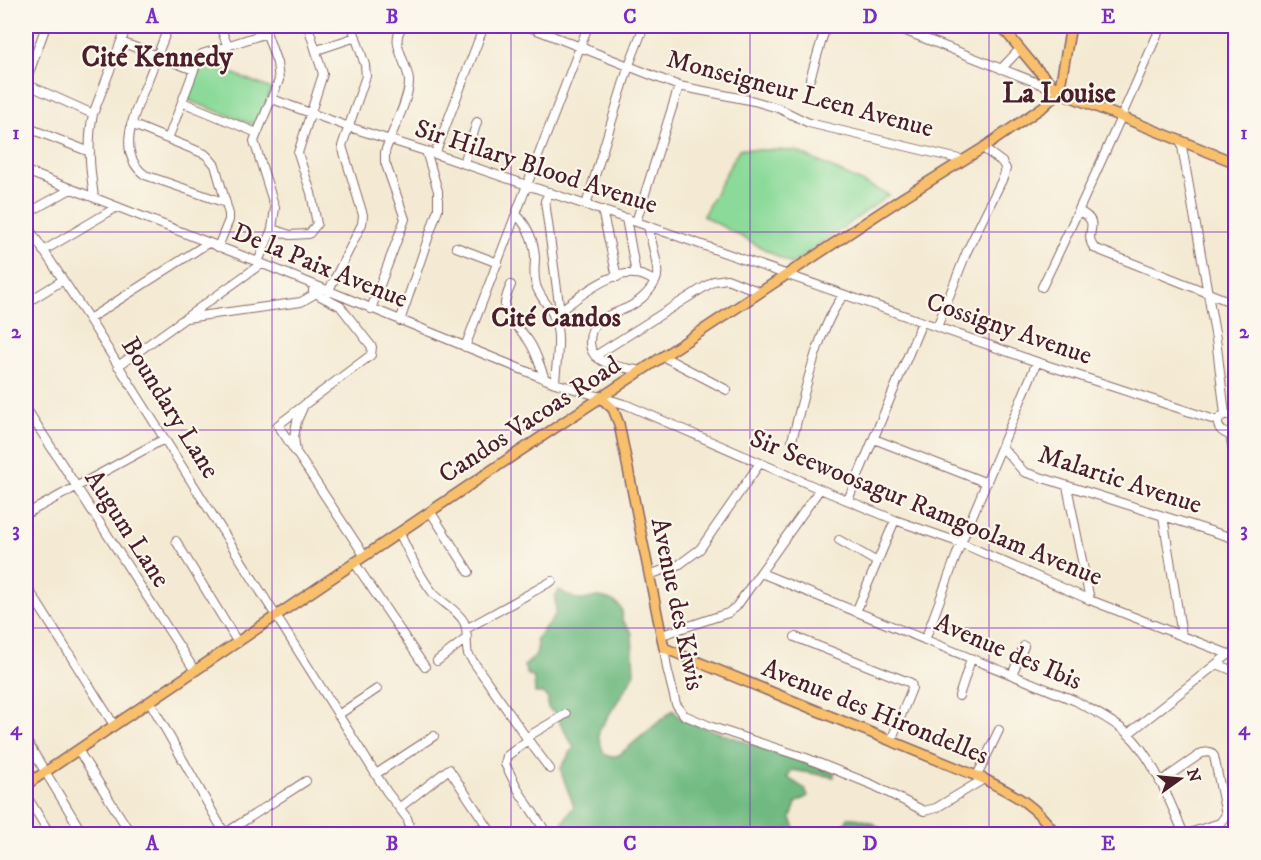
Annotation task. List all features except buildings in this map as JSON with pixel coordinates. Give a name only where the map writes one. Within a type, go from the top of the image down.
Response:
[{"type":"main road","points":[[1001,26],[1059,92],[1236,163]]},
{"type":"main road","points":[[1059,92],[1071,26]]},
{"type":"main road","name":"Candos Vacoas Road","points":[[26,785],[600,397],[983,148],[1044,106],[1059,92]]},
{"type":"main road","points":[[1044,106],[1070,101],[1087,104]]},
{"type":"main road","name":"Avenue des Kiwis","points":[[600,397],[613,410],[619,424],[664,648]]},
{"type":"main road","name":"Avenue des Hirondelles","points":[[664,648],[981,778],[1019,796],[1036,809],[1056,834]]},
{"type":"street","points":[[46,26],[26,81],[93,114]]},
{"type":"street","points":[[94,197],[89,136],[93,114],[126,28],[111,26]]},
{"type":"street","points":[[169,26],[131,124],[129,143],[135,167],[145,175],[226,203]]},
{"type":"street","points":[[220,26],[228,47]]},
{"type":"street","points":[[272,229],[290,235],[309,234],[317,224],[311,193],[298,153],[323,74],[308,26]]},
{"type":"street","points":[[328,292],[362,224],[363,214],[342,146],[366,76],[365,64],[352,26]]},
{"type":"street","points":[[371,309],[405,219],[385,162],[388,141],[406,97],[409,83],[397,38],[400,29],[404,26]]},
{"type":"street","points":[[435,154],[484,26]]},
{"type":"street","name":"Monseigneur Leen Avenue","points":[[527,26],[679,86],[770,105],[809,123],[963,160]]},
{"type":"street","points":[[465,347],[588,26]]},
{"type":"street","points":[[586,205],[629,65],[644,26]]},
{"type":"street","points":[[810,79],[826,26]]},
{"type":"street","points":[[893,26],[1059,92]]},
{"type":"street","points":[[1042,287],[1123,117],[1161,26]]},
{"type":"street","points":[[118,366],[259,263],[272,229],[275,208],[254,141],[279,80],[279,72],[266,29],[228,47],[202,54],[168,139]]},
{"type":"street","points":[[317,50],[356,37]]},
{"type":"street","points":[[121,42],[194,70]]},
{"type":"street","points":[[1001,69],[1020,49]]},
{"type":"street","points":[[636,222],[679,86]]},
{"type":"street","name":"Sir Hilary Blood Avenue","points":[[272,99],[388,141],[426,151],[550,192],[787,275]]},
{"type":"street","points":[[182,102],[257,133]]},
{"type":"street","points":[[464,164],[477,122]]},
{"type":"street","points":[[131,124],[205,154],[215,165],[229,220],[218,247]]},
{"type":"street","points":[[26,127],[90,152]]},
{"type":"street","points":[[1181,141],[1216,339],[1225,414]]},
{"type":"street","points":[[937,327],[968,251],[1006,168],[1002,162],[983,148]]},
{"type":"street","points":[[400,321],[438,209],[438,191],[426,151]]},
{"type":"street","name":"De la Paix Avenue","points":[[26,171],[555,383],[600,397]]},
{"type":"street","points":[[26,214],[71,189]]},
{"type":"street","points":[[550,192],[545,201],[557,314],[555,383]]},
{"type":"street","points":[[43,251],[117,207]]},
{"type":"street","points":[[603,210],[617,277]]},
{"type":"street","points":[[1079,211],[1090,217],[1093,222],[1090,239],[1094,248],[1236,304]]},
{"type":"street","points":[[517,215],[527,225],[531,235],[535,256],[536,286],[557,314]]},
{"type":"street","points":[[626,218],[636,274]]},
{"type":"street","name":"Boundary Lane","points":[[26,224],[89,320],[275,617],[410,824],[412,834]]},
{"type":"street","points":[[642,371],[603,362],[595,356],[590,342],[593,327],[598,320],[637,302],[656,282],[657,270],[648,226]]},
{"type":"street","points":[[89,320],[208,243]]},
{"type":"street","points":[[456,247],[498,263]]},
{"type":"street","points":[[557,314],[594,286],[617,277],[644,275],[656,282]]},
{"type":"street","name":"Cossigny Avenue","points":[[787,275],[1037,362],[1218,421]]},
{"type":"street","points":[[595,356],[714,281],[727,279],[760,292]]},
{"type":"street","points":[[26,303],[63,280]]},
{"type":"street","points":[[511,285],[505,301],[505,312],[509,321],[530,342],[545,379]]},
{"type":"street","points":[[184,318],[301,302],[313,295],[313,286]]},
{"type":"street","points":[[313,286],[320,296],[340,306],[372,347],[373,352],[278,425],[364,555]]},
{"type":"street","points":[[792,440],[812,368],[832,311],[844,295]]},
{"type":"street","points":[[848,500],[922,322]]},
{"type":"street","points":[[664,357],[727,390]]},
{"type":"street","points":[[925,640],[961,543],[1037,362]]},
{"type":"street","name":"Sir Seewoosagur Ramgoolam Avenue","points":[[600,397],[627,405],[895,520],[961,543],[1090,600],[1232,655]]},
{"type":"street","points":[[296,452],[294,445],[296,427],[304,405]]},
{"type":"street","name":"Augum Lane","points":[[26,408],[74,487],[195,671]]},
{"type":"street","points":[[1225,414],[1236,418]]},
{"type":"street","points":[[1225,414],[1218,421],[1221,431],[1233,432],[1236,466]]},
{"type":"street","points":[[874,439],[987,483]]},
{"type":"street","points":[[26,514],[164,440]]},
{"type":"street","name":"Malartic Avenue","points":[[1002,447],[1023,472],[1236,539]]},
{"type":"street","points":[[649,575],[680,564],[700,549],[760,463]]},
{"type":"street","points":[[1067,486],[1090,600]]},
{"type":"street","points":[[662,635],[728,613],[741,601],[820,489]]},
{"type":"street","points":[[430,511],[469,572]]},
{"type":"street","points":[[1163,516],[1182,636]]},
{"type":"street","points":[[856,612],[895,520]]},
{"type":"street","points":[[399,532],[423,580],[436,596],[459,615],[466,629],[468,654],[475,666],[550,769]]},
{"type":"street","points":[[839,540],[877,561]]},
{"type":"street","points":[[177,541],[238,642]]},
{"type":"street","points":[[354,562],[425,668]]},
{"type":"street","name":"Avenue des Ibis","points":[[761,573],[1076,701],[1106,718],[1128,734],[1144,755],[1185,834]]},
{"type":"street","points":[[466,629],[552,581]]},
{"type":"street","points":[[26,585],[114,725]]},
{"type":"street","points":[[26,610],[38,603]]},
{"type":"street","points":[[795,637],[911,683],[912,688],[891,741]]},
{"type":"street","points":[[437,661],[467,638]]},
{"type":"street","points":[[1012,675],[1024,646]]},
{"type":"street","name":"Avenue des Kiwis","points":[[664,648],[679,710],[684,715],[712,727],[806,758],[873,785],[924,811],[936,808],[981,778]]},
{"type":"street","points":[[1128,734],[1216,664],[1232,655]]},
{"type":"street","points":[[959,696],[971,659]]},
{"type":"street","points":[[1216,664],[1236,672]]},
{"type":"street","points":[[338,715],[377,689]]},
{"type":"street","points":[[150,702],[224,834],[306,781]]},
{"type":"street","points":[[546,832],[520,793],[505,764],[507,756],[527,738],[566,714]]},
{"type":"street","points":[[981,778],[999,730]]},
{"type":"street","points":[[376,774],[434,736]]},
{"type":"street","points":[[26,740],[83,834]]},
{"type":"street","points":[[78,750],[131,834]]},
{"type":"street","points":[[1160,782],[1202,753],[1210,752],[1214,756],[1226,815],[1220,823],[1185,834]]},
{"type":"street","points":[[399,808],[449,769],[491,833]]},
{"type":"street","points":[[26,795],[50,834]]},
{"type":"street","points":[[468,834],[479,829],[491,833]]},
{"type":"green space","points":[[200,60],[271,89],[257,126],[190,101],[188,95]]},
{"type":"green space","points":[[739,149],[796,151],[889,195],[792,264],[703,216]]},
{"type":"green space","points":[[559,590],[580,600],[599,597],[613,601],[622,610],[622,620],[632,633],[634,675],[600,729],[598,736],[604,754],[611,757],[619,755],[673,710],[681,719],[834,773],[834,777],[792,770],[787,777],[805,789],[808,796],[796,803],[791,818],[797,834],[563,834],[562,823],[574,806],[561,768],[574,747],[554,713],[548,708],[548,699],[543,693],[535,693],[534,678],[527,674],[524,666],[536,654],[536,639],[556,614],[555,597]]},
{"type":"green space","points":[[848,818],[865,820],[889,834],[837,834]]},
{"type":"district","name":"Cité Kennedy","points":[[157,57]]},
{"type":"district","name":"La Louise","points":[[1059,93]]},
{"type":"district","name":"Cité Candos","points":[[556,318]]}]
